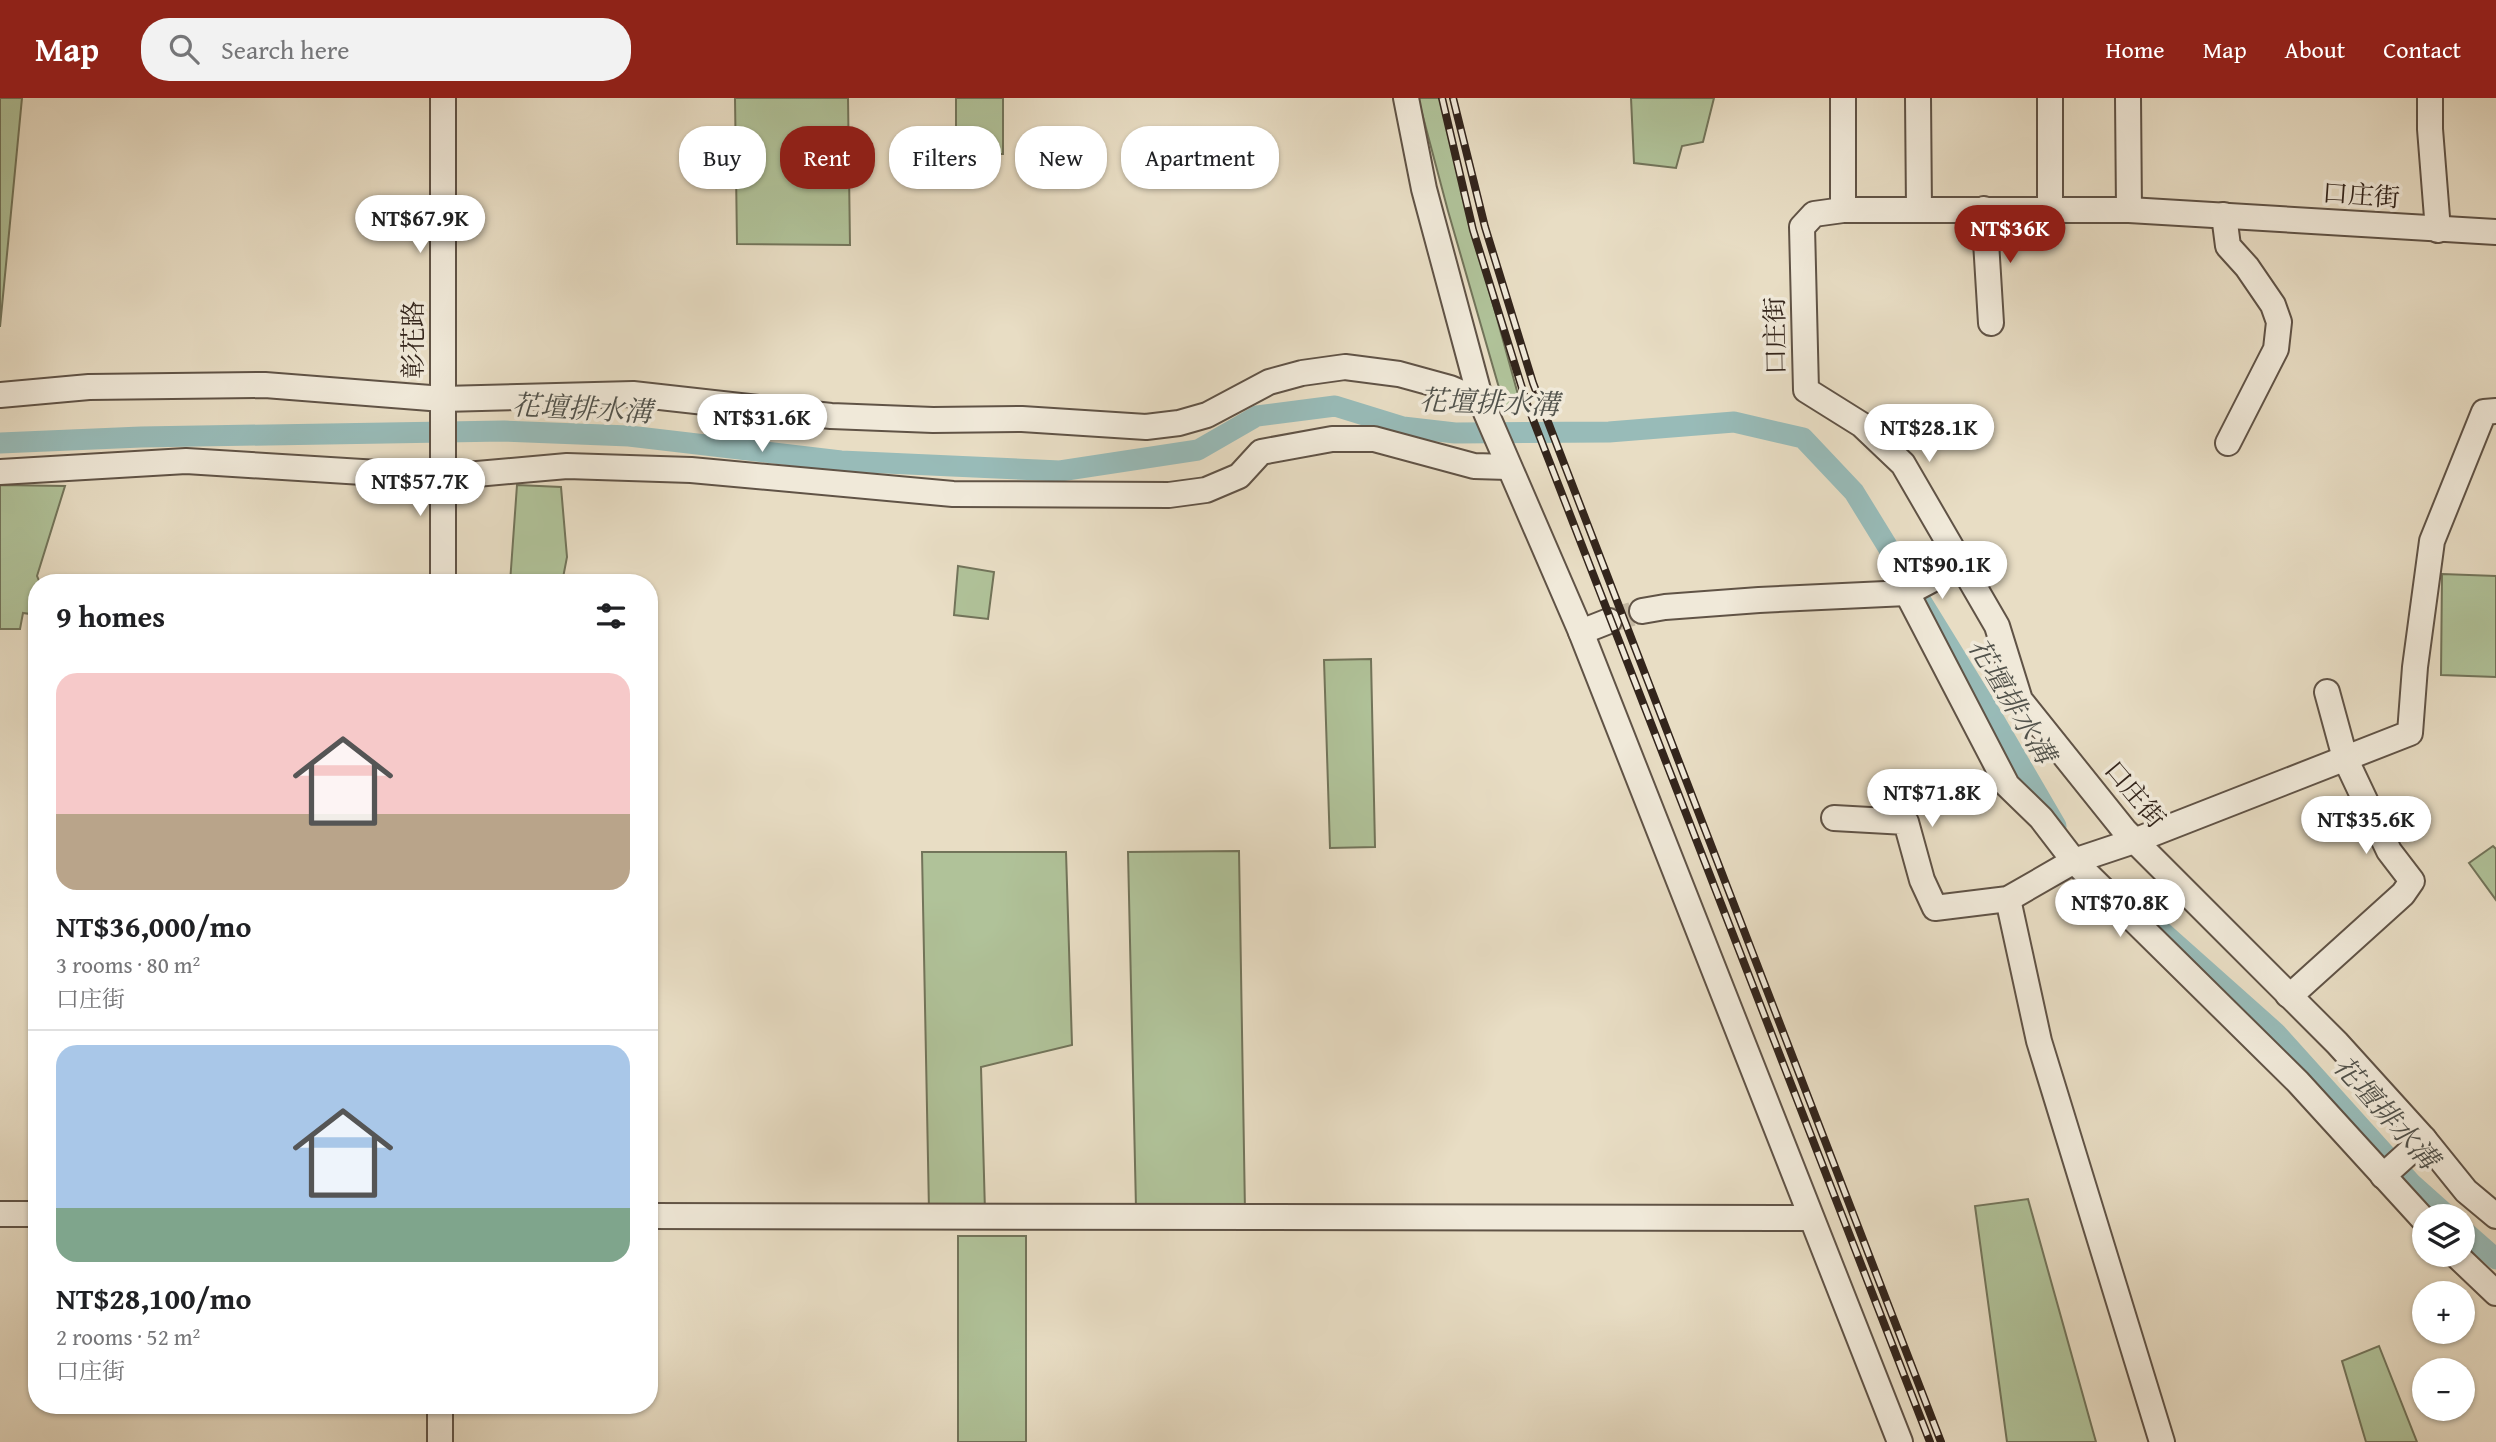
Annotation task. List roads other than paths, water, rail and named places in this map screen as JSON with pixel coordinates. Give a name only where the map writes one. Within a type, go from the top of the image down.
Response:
[{"type":"street","name":"彰花路","points":[[443,98],[443,574]]},
{"type":"street","points":[[1406,98],[1424,189],[1482,404],[1581,632],[1900,1442]]},
{"type":"street","points":[[1843,98],[1843,211]]},
{"type":"street","points":[[1918,98],[1919,209]]},
{"type":"street","points":[[2050,98],[2050,210]]},
{"type":"street","points":[[2128,98],[2129,210]]},
{"type":"street","points":[[2431,98],[2430,129],[2438,230]]},
{"type":"street","points":[[1984,209],[1991,323]]},
{"type":"street","name":"口庄街","points":[[2496,232],[2129,210],[1843,211],[1814,214],[1802,227],[1806,390],[1862,425],[1903,464],[1955,569],[1997,626],[2020,700],[2134,841],[2337,1044],[2420,1143],[2466,1191],[2496,1216]]},
{"type":"street","points":[[2224,215],[2228,246],[2247,267],[2273,306],[2279,322],[2276,349],[2228,443]]},
{"type":"street","points":[[0,395],[89,387],[265,385],[443,406],[634,394],[831,416],[933,420],[1022,419],[1146,427],[1178,423],[1207,415],[1269,382],[1303,373],[1345,368],[1399,374],[1450,388],[1482,404]]},
{"type":"street","points":[[1835,818],[1906,822],[1922,880],[1935,908],[2008,899],[2074,861],[2134,841],[2410,733],[2415,667],[2432,541],[2484,412],[2496,411]]},
{"type":"street","points":[[0,472],[186,461],[566,466],[691,470],[953,494],[1169,495],[1206,490],[1239,476],[1261,452],[1332,439],[1374,439],[1474,466],[1505,459]]},
{"type":"street","points":[[1642,611],[1665,607],[1911,591],[1955,569]]},
{"type":"street","points":[[1911,591],[2007,785],[2041,818],[2074,861],[2298,1082],[2386,1173],[2412,1205]]},
{"type":"street","points":[[1581,632],[1609,621]]},
{"type":"street","points":[[2288,995],[2403,894],[2412,881],[2389,851],[2345,758],[2327,692]]},
{"type":"street","points":[[2008,899],[2039,1041],[2162,1442]]},
{"type":"street","points":[[2386,1173],[2420,1143]]},
{"type":"street","points":[[0,1214],[28,1214]]},
{"type":"street","points":[[658,1216],[1811,1218]]},
{"type":"street","points":[[2469,1267],[2496,1293]]},
{"type":"street","points":[[440,1414],[440,1442]]},
{"type":"waterway","name":"花壇排水溝","points":[[0,443],[141,437],[504,431],[629,436],[841,461],[1060,471],[1198,450],[1257,416],[1335,406],[1403,427],[1455,433],[1609,432],[1734,422],[1803,438],[1854,492],[2056,826]]},
{"type":"waterway","name":"花壇排水溝","points":[[2157,927],[2276,1033],[2411,1183],[2435,1204]]},
{"type":"waterway","name":"花壇排水溝","points":[[2475,1240],[2496,1259]]},
{"type":"tunnel","points":[[1609,621],[1642,611]]},
{"type":"railway","points":[[1442,98],[1473,230],[1527,404],[1930,1442]]},
{"type":"railway","points":[[1453,98],[1485,227],[1533,383],[1941,1442]]}]
